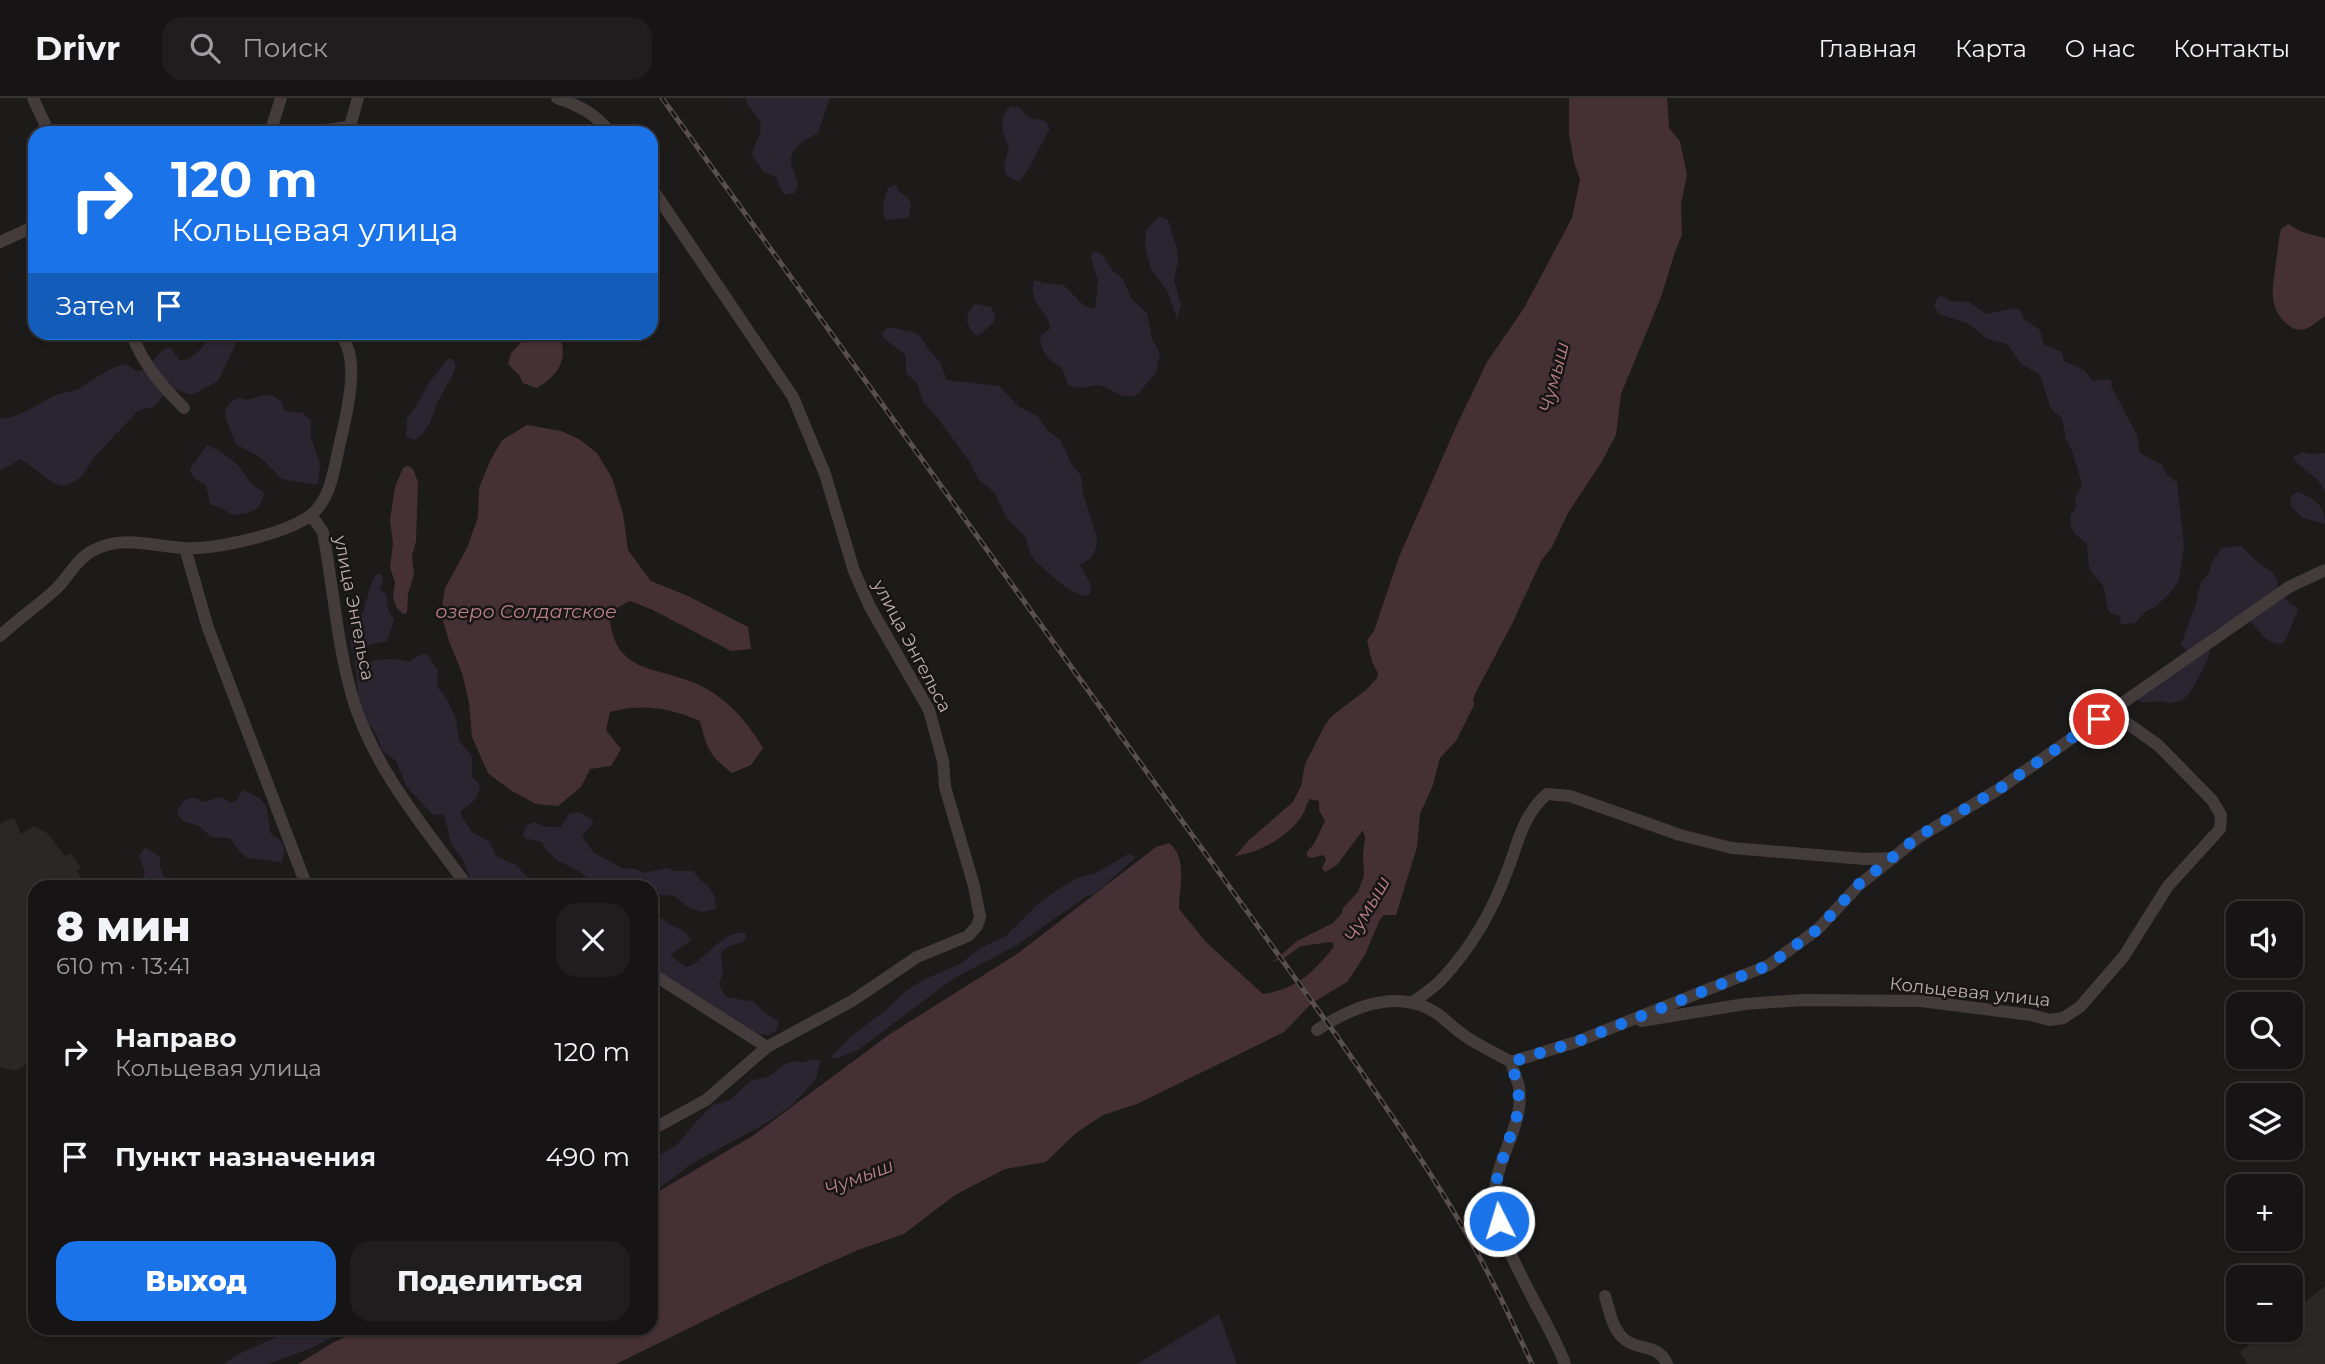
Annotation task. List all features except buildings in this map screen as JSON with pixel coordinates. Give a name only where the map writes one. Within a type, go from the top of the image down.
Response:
[{"type":"street","points":[[33,98],[46,126]]},
{"type":"street","points":[[272,126],[281,98]]},
{"type":"street","points":[[350,126],[358,98]]},
{"type":"street","points":[[558,98],[587,109],[605,126]]},
{"type":"street","name":"улица Энгельса","points":[[658,197],[793,397],[825,474],[854,571],[870,607],[929,710],[943,761],[946,788],[979,909],[977,926],[968,936],[917,957],[852,1001],[767,1047],[706,1100],[658,1126]]},
{"type":"street","points":[[0,242],[28,229]]},
{"type":"street","points":[[134,340],[141,358],[163,387],[184,408]]},
{"type":"street","points":[[0,636],[57,587],[79,561],[94,550],[135,542],[185,548],[219,546],[252,540],[311,515],[332,481],[343,432],[350,380],[350,354],[344,340]]},
{"type":"street","name":"улица Энгельса","points":[[311,515],[323,532],[352,695],[364,727],[375,752],[408,805],[463,880]]},
{"type":"street","points":[[185,548],[208,628],[304,880]]},
{"type":"street","points":[[2110,711],[2289,587],[2325,570]]},
{"type":"street","name":"Кольцевая улица","points":[[1511,1062],[1576,1042],[1769,965],[1818,929],[1858,885],[1919,836],[1999,789],[2110,711],[2158,745],[2212,800],[2221,815],[2220,829],[2168,886],[2124,956],[2080,1007],[2063,1018],[2050,1020],[2031,1015],[1921,1001],[1803,1000],[1745,1004],[1619,1025]]},
{"type":"street","points":[[1413,1002],[1441,981],[1479,933],[1509,867],[1528,815],[1547,794],[1570,796],[1680,835],[1732,848],[1864,859],[1894,858]]},
{"type":"street","points":[[658,977],[767,1047]]},
{"type":"street","points":[[1317,1030],[1342,1013],[1360,1006],[1393,1000],[1413,1002],[1436,1013],[1467,1038],[1511,1062],[1519,1090],[1517,1116],[1494,1192],[1499,1221],[1517,1266],[1559,1346],[1565,1364]]},
{"type":"street","points":[[1605,1296],[1614,1325],[1621,1336],[1632,1344],[1660,1352],[1667,1364]]},
{"type":"shaded area","points":[[746,98],[830,98],[818,133],[794,150],[791,161],[798,184],[795,193],[784,194],[777,178],[763,171],[752,155],[761,128]]},
{"type":"shaded area","points":[[1011,106],[1020,108],[1029,118],[1045,121],[1050,128],[1019,182],[1007,175],[1004,167],[1009,146],[1004,136],[1003,120]]},
{"type":"shaded area","points":[[896,185],[900,193],[908,197],[911,205],[909,218],[886,220],[883,212],[884,200],[888,188]]},
{"type":"shaded area","points":[[1159,217],[1168,220],[1177,249],[1178,261],[1174,280],[1181,305],[1177,319],[1168,292],[1151,269],[1145,247],[1146,230]]},
{"type":"shaded area","points":[[1097,252],[1102,254],[1111,269],[1123,279],[1131,298],[1147,313],[1152,339],[1160,353],[1156,372],[1134,396],[1123,396],[1100,385],[1080,388],[1070,386],[1062,368],[1046,355],[1042,347],[1040,336],[1050,329],[1049,322],[1034,297],[1034,280],[1063,285],[1082,303],[1095,309],[1098,281],[1091,257]]},
{"type":"shaded area","points":[[1942,296],[1951,301],[1969,302],[1986,314],[2016,308],[2024,319],[2040,330],[2044,345],[2062,352],[2064,361],[2084,370],[2093,381],[2112,381],[2111,386],[2137,435],[2140,453],[2162,465],[2166,474],[2177,482],[2184,546],[2179,580],[2169,594],[2135,623],[2121,625],[2120,616],[2108,610],[2104,587],[2089,569],[2087,544],[2072,528],[2071,514],[2076,508],[2075,498],[2082,485],[2066,439],[2062,418],[2051,409],[2041,378],[2038,373],[2022,365],[2007,344],[1987,339],[1969,324],[1939,314],[1934,306],[1938,297]]},
{"type":"shaded area","points":[[975,304],[991,307],[995,317],[994,322],[978,336],[971,330],[968,321],[969,312]]},
{"type":"shaded area","points":[[889,327],[913,332],[921,337],[941,363],[946,380],[999,386],[1019,407],[1038,416],[1046,429],[1060,440],[1081,476],[1083,493],[1097,538],[1092,557],[1080,565],[1091,585],[1090,594],[1082,596],[1065,587],[1035,561],[1026,538],[1006,517],[995,493],[978,479],[970,462],[924,403],[917,383],[906,373],[906,355],[883,338],[882,333]]},
{"type":"shaded area","points":[[208,340],[238,340],[218,381],[192,395],[175,389],[155,406],[138,411],[97,454],[80,478],[64,486],[55,484],[21,459],[0,471],[0,419],[22,413],[56,395],[79,389],[106,371],[121,365],[136,371],[144,370],[162,351],[170,347],[180,361],[199,351]]},
{"type":"shaded area","points":[[448,359],[454,361],[455,369],[436,405],[430,423],[415,440],[406,437],[407,418],[428,384]]},
{"type":"shaded area","points":[[264,395],[274,396],[285,411],[303,413],[311,420],[311,438],[320,464],[318,485],[282,479],[261,458],[236,444],[225,410],[238,398],[247,400]]},
{"type":"shaded area","points":[[207,445],[219,450],[238,465],[250,482],[264,493],[257,508],[231,515],[210,504],[206,485],[193,477],[190,469]]},
{"type":"shaded area","points":[[2302,452],[2325,453],[2325,491],[2318,480],[2295,461],[2294,457]]},
{"type":"shaded area","points":[[2297,492],[2309,497],[2321,507],[2325,524],[2303,518],[2291,506],[2291,497]]},
{"type":"shaded area","points":[[2241,546],[2273,573],[2278,582],[2277,587],[2298,610],[2284,643],[2273,643],[2250,622],[2249,617],[2210,648],[2209,656],[2192,688],[2182,700],[2170,703],[2138,700],[2138,695],[2187,651],[2181,644],[2201,582],[2210,572],[2211,563],[2222,548]]},
{"type":"shaded area","points":[[381,574],[383,579],[380,589],[386,594],[388,609],[394,620],[387,641],[361,647],[360,651],[368,662],[388,659],[409,662],[427,654],[438,671],[437,685],[456,719],[459,741],[472,756],[472,777],[479,784],[476,799],[461,811],[461,815],[472,832],[490,842],[496,856],[516,865],[528,878],[544,880],[470,878],[463,860],[451,843],[445,817],[442,814],[433,815],[407,787],[396,761],[382,750],[359,700],[350,642],[355,631],[353,617],[355,613],[363,613],[375,577]]},
{"type":"shaded area","points":[[243,790],[266,805],[271,834],[283,845],[282,862],[247,858],[230,838],[211,837],[199,826],[183,821],[177,813],[186,800],[196,798],[203,802],[221,797],[231,803],[236,801]]},
{"type":"shaded area","points":[[579,812],[591,819],[593,823],[582,837],[594,853],[622,868],[636,869],[644,873],[667,868],[693,871],[712,891],[716,909],[702,912],[689,908],[675,896],[658,895],[658,880],[590,880],[579,871],[558,861],[542,842],[526,839],[523,835],[526,826],[534,822],[547,827],[561,827],[569,814]]},
{"type":"shaded area","points":[[14,817],[21,834],[34,826],[47,833],[65,856],[70,853],[81,868],[76,870],[82,880],[28,880],[28,1063],[16,1071],[0,1067],[0,824]]},
{"type":"shaded area","points":[[145,847],[160,857],[160,867],[166,880],[142,880],[145,872],[139,856]]},
{"type":"shaded area","points":[[1128,854],[1136,857],[1096,893],[1087,896],[1017,945],[953,979],[858,1050],[839,1058],[830,1058],[849,1038],[907,990],[960,964],[982,947],[1006,936],[1040,902],[1068,883],[1096,873]]},
{"type":"shaded area","points":[[658,918],[662,918],[684,932],[691,940],[670,955],[686,967],[698,961],[727,937],[745,933],[744,941],[725,948],[721,953],[723,972],[719,985],[726,997],[754,1002],[779,1022],[776,1031],[767,1035],[753,1034],[663,978],[658,971]]},
{"type":"shaded area","points":[[812,1059],[821,1060],[816,1079],[791,1106],[768,1122],[693,1163],[658,1189],[658,1155],[676,1146],[713,1105],[730,1100],[750,1081],[770,1076],[785,1064],[795,1061],[803,1063]]},
{"type":"shaded area","points":[[2325,1286],[2325,1364],[2248,1364],[2240,1352],[2253,1342],[2303,1342],[2303,1303]]},
{"type":"shaded area","points":[[1219,1314],[1237,1364],[1137,1364]]},
{"type":"shaded area","points":[[279,1335],[336,1335],[309,1349],[268,1364],[224,1364]]},
{"type":"water","name":"Чумыш","points":[[1569,98],[1667,98],[1669,128],[1680,141],[1687,175],[1681,204],[1682,235],[1661,297],[1621,394],[1616,435],[1568,513],[1552,547],[1541,561],[1476,692],[1474,705],[1456,741],[1440,758],[1433,785],[1420,814],[1417,847],[1396,915],[1384,915],[1379,921],[1365,955],[1347,982],[1312,1003],[1284,1032],[1137,1104],[1103,1115],[1076,1133],[1046,1162],[1005,1169],[955,1195],[904,1234],[858,1250],[763,1292],[616,1364],[298,1364],[350,1335],[658,1335],[658,1192],[754,1135],[890,1034],[1017,954],[1156,847],[1169,843],[1179,857],[1179,909],[1207,943],[1263,994],[1294,984],[1318,965],[1333,948],[1334,944],[1331,942],[1301,946],[1273,962],[1297,941],[1333,923],[1358,892],[1364,875],[1363,830],[1337,865],[1325,872],[1322,868],[1326,860],[1324,855],[1311,858],[1307,856],[1325,821],[1319,810],[1319,801],[1310,799],[1297,822],[1282,836],[1264,847],[1235,856],[1249,840],[1293,802],[1301,786],[1305,764],[1325,725],[1377,678],[1378,673],[1372,662],[1367,640],[1374,631],[1399,557],[1487,362],[1524,308],[1572,218],[1580,180],[1569,134]]},
{"type":"water","points":[[2288,224],[2302,232],[2325,238],[2325,316],[2299,330],[2283,320],[2273,299],[2280,233]]},
{"type":"water","points":[[523,340],[560,340],[563,350],[556,372],[536,388],[523,383],[508,364],[511,353]]},
{"type":"water","name":"озеро Солдатское","points":[[527,425],[561,431],[579,439],[597,453],[612,478],[623,514],[628,550],[651,581],[688,596],[748,627],[751,649],[731,651],[653,610],[630,601],[609,612],[618,647],[627,657],[650,669],[708,689],[735,711],[763,748],[751,765],[732,773],[710,751],[700,721],[667,710],[645,707],[610,712],[606,730],[621,749],[611,766],[590,769],[581,787],[558,806],[536,804],[510,790],[488,773],[472,737],[469,702],[462,673],[441,614],[445,588],[467,548],[478,517],[479,488],[491,459],[502,440]]},
{"type":"water","points":[[408,466],[413,469],[418,482],[416,541],[412,556],[414,575],[408,594],[407,613],[403,614],[393,598],[395,582],[390,568],[393,543],[390,520],[395,487],[403,468]]},
{"type":"railway","points":[[662,98],[1386,1107],[1465,1231],[1532,1364]]},
{"type":"route","points":[[1499,1221],[1494,1192],[1517,1116],[1519,1090],[1511,1062],[1576,1042],[1769,965],[1818,929],[1858,885],[1919,836],[1999,789],[2099,719]]}]
